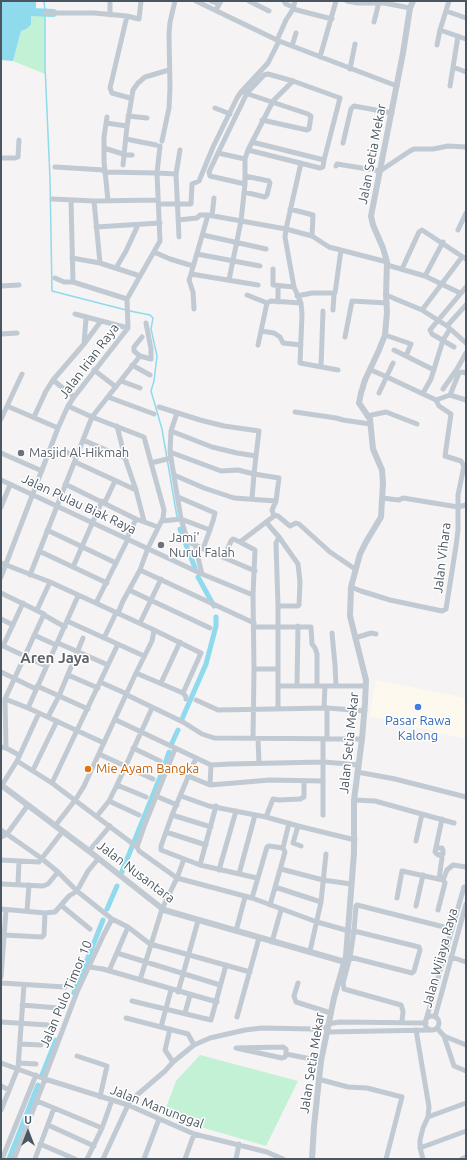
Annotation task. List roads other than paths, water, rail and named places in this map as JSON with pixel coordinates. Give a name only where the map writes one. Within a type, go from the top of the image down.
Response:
[{"type":"street","points":[[110,1],[110,15]]},
{"type":"street","points":[[45,13],[94,13],[127,16],[139,19],[141,1]]},
{"type":"street","points":[[55,278],[64,282],[73,282],[127,299],[160,241],[157,173],[159,144],[169,108],[168,47],[170,22],[175,1]]},
{"type":"street","points":[[196,1],[292,46],[397,86]]},
{"type":"street","points":[[249,1],[259,3],[269,11]]},
{"type":"street","points":[[284,1],[293,8],[332,20]]},
{"type":"street","points":[[52,199],[71,201],[192,203],[192,184],[199,181],[213,147],[230,114],[244,92],[268,63],[295,1]]},
{"type":"street","points":[[320,57],[332,20],[336,1]]},
{"type":"street","points":[[347,1],[358,3],[379,2],[410,8]]},
{"type":"street","name":"Jalan Setia Mekar","points":[[312,1159],[318,1079],[321,1061],[331,1013],[352,931],[352,884],[355,840],[354,800],[365,711],[366,680],[350,616],[351,587],[360,554],[381,517],[383,476],[374,449],[370,419],[359,403],[361,393],[385,335],[387,312],[387,264],[383,248],[374,230],[372,210],[392,113],[410,8],[413,1]]},
{"type":"street","points":[[437,45],[440,30],[450,1]]},
{"type":"street","points":[[216,2],[216,10]]},
{"type":"street","points":[[374,22],[379,2]]},
{"type":"street","points":[[446,11],[466,18]]},
{"type":"street","points":[[127,16],[110,91],[112,93],[130,98]]},
{"type":"street","points":[[440,30],[466,39]]},
{"type":"street","points":[[292,46],[296,33]]},
{"type":"street","points":[[450,86],[458,36]]},
{"type":"street","points":[[350,69],[355,44]]},
{"type":"street","points":[[453,67],[466,72]]},
{"type":"street","points":[[123,165],[132,90],[145,77],[169,70]]},
{"type":"street","points":[[245,184],[209,176],[209,172],[244,92],[266,74],[293,81],[340,98],[322,168],[248,150]]},
{"type":"street","points":[[229,280],[241,221],[245,184],[245,159],[262,120],[273,101],[293,81]]},
{"type":"street","points":[[244,92],[273,101],[311,116],[309,129],[305,130],[262,120]]},
{"type":"street","points":[[343,143],[351,109],[354,106],[392,113]]},
{"type":"street","points":[[215,108],[230,114]]},
{"type":"street","points":[[128,116],[147,118]]},
{"type":"street","points":[[107,117],[104,148],[104,171],[108,201]]},
{"type":"street","points":[[106,123],[127,126]]},
{"type":"street","points":[[126,139],[159,144]]},
{"type":"street","points":[[1,158],[18,157],[19,140]]},
{"type":"street","points":[[252,142],[281,148],[324,160]]},
{"type":"street","points":[[270,155],[272,146]]},
{"type":"street","points":[[336,166],[337,164],[380,171],[414,149],[433,149],[448,146],[466,147]]},
{"type":"street","points":[[104,148],[132,156]]},
{"type":"street","points":[[279,157],[281,148]]},
{"type":"street","points":[[178,237],[176,174],[180,150]]},
{"type":"street","points":[[218,153],[245,159]]},
{"type":"street","points":[[301,163],[286,229],[286,241],[294,287],[300,303],[302,314],[300,363],[338,370]]},
{"type":"street","points":[[55,167],[176,174]]},
{"type":"street","points":[[244,192],[266,197],[270,183],[269,181],[245,176]]},
{"type":"street","points":[[194,309],[193,292],[189,280],[210,216],[214,198]]},
{"type":"street","points":[[71,201],[73,282]]},
{"type":"street","points":[[94,201],[100,263]]},
{"type":"street","points":[[290,209],[313,214],[312,236]]},
{"type":"street","points":[[458,230],[465,221],[466,213]]},
{"type":"street","points":[[178,220],[196,218],[200,215],[286,229],[312,236],[326,246],[425,276],[460,293]]},
{"type":"street","points":[[96,227],[160,223]]},
{"type":"street","points":[[116,268],[138,225]]},
{"type":"street","points":[[402,269],[420,230],[424,230],[443,242],[464,258],[422,310]]},
{"type":"street","points":[[203,235],[266,249]]},
{"type":"street","points":[[425,276],[443,242]]},
{"type":"street","points":[[333,310],[341,250]]},
{"type":"street","points":[[154,252],[172,260],[193,266]]},
{"type":"street","points":[[198,254],[260,266]]},
{"type":"street","points":[[72,258],[100,263],[140,276]]},
{"type":"street","points":[[274,269],[272,284],[294,287]]},
{"type":"street","points":[[192,274],[258,285]]},
{"type":"street","points":[[1,286],[19,285]]},
{"type":"street","points":[[278,286],[278,302]]},
{"type":"street","points":[[454,346],[431,332],[431,329],[466,287]]},
{"type":"street","points":[[297,296],[312,293],[334,294]]},
{"type":"street","points":[[247,295],[267,303],[271,301],[300,303]]},
{"type":"street","points":[[386,295],[422,310],[449,328],[466,343]]},
{"type":"street","name":"Jalan Irian Raya","points":[[1,577],[3,564],[33,496],[58,428],[68,406],[94,370],[128,328],[126,305],[127,299]]},
{"type":"street","points":[[344,337],[352,301],[387,303]]},
{"type":"street","points":[[258,345],[267,303]]},
{"type":"street","points":[[423,393],[434,370],[443,340],[449,328],[466,306]]},
{"type":"street","points":[[321,367],[323,311]]},
{"type":"street","points":[[75,314],[128,328]]},
{"type":"street","points":[[84,344],[86,318]]},
{"type":"street","points":[[34,417],[46,391],[53,380],[84,344],[101,321]]},
{"type":"street","points":[[142,337],[134,351],[140,356],[151,359],[151,349],[146,323]]},
{"type":"street","points":[[261,331],[274,333],[280,337],[283,343],[301,345]]},
{"type":"street","points":[[1,334],[17,333]]},
{"type":"street","points":[[385,335],[411,344],[406,356]]},
{"type":"street","points":[[394,350],[434,370]]},
{"type":"street","points":[[443,389],[466,353]]},
{"type":"street","points":[[30,575],[92,417],[140,356]]},
{"type":"street","points":[[379,393],[393,363]]},
{"type":"street","points":[[132,366],[150,375]]},
{"type":"street","points":[[94,370],[116,386]]},
{"type":"street","points":[[371,370],[387,376],[436,400],[439,406],[451,414],[445,456],[461,461],[464,464],[458,507]]},
{"type":"street","points":[[450,395],[459,373],[466,373]]},
{"type":"street","points":[[1,419],[22,374]]},
{"type":"street","points":[[53,380],[74,397]]},
{"type":"street","points":[[121,381],[140,388]]},
{"type":"street","points":[[436,400],[450,395],[466,400]]},
{"type":"street","points":[[108,398],[154,414]]},
{"type":"street","points":[[7,406],[58,428]]},
{"type":"street","points":[[68,406],[144,437],[164,510],[162,521],[148,548],[140,570],[104,638]]},
{"type":"street","points":[[159,407],[224,426],[260,431],[252,499]]},
{"type":"street","points":[[295,412],[370,424]]},
{"type":"street","points":[[367,416],[386,412],[417,424]]},
{"type":"street","points":[[177,413],[171,431],[170,452],[168,459],[174,475],[178,497],[178,520],[188,542],[255,571]]},
{"type":"street","points":[[116,426],[144,521]]},
{"type":"street","points":[[171,431],[212,446],[237,453],[256,456]]},
{"type":"street","points":[[83,440],[125,458]]},
{"type":"street","points":[[66,452],[115,481],[136,490]]},
{"type":"street","points":[[170,452],[221,471],[238,470],[279,478],[276,502],[272,510],[274,515]]},
{"type":"street","points":[[1,453],[42,471]]},
{"type":"street","points":[[151,463],[168,459]]},
{"type":"street","points":[[174,475],[204,488],[234,498],[276,502]]},
{"type":"street","name":"Jalan Pulau Biak Raya","points":[[1,480],[201,573],[253,595]]},
{"type":"street","points":[[73,567],[92,523],[115,481]]},
{"type":"street","points":[[65,484],[136,519],[158,527]]},
{"type":"street","points":[[1,507],[10,485]]},
{"type":"street","points":[[178,497],[213,512],[215,516],[203,549]]},
{"type":"street","points":[[382,498],[399,500],[403,498],[458,507],[461,505],[466,505]]},
{"type":"street","name":"Jalan Vihara","points":[[351,587],[390,600],[442,611],[446,609],[458,530],[458,507]]},
{"type":"street","points":[[274,515],[278,516],[290,526],[296,523],[299,524],[330,552],[355,569]]},
{"type":"street","points":[[240,542],[274,517],[274,515]]},
{"type":"street","points":[[96,603],[107,583],[136,519]]},
{"type":"street","points":[[162,521],[178,520],[210,530]]},
{"type":"street","points":[[266,522],[279,537],[298,564],[300,595],[299,605],[278,606]]},
{"type":"street","points":[[47,530],[116,563]]},
{"type":"street","points":[[278,709],[278,606],[276,543],[279,537]]},
{"type":"street","points":[[224,558],[231,541],[234,539],[255,549],[253,595],[254,709],[259,763]]},
{"type":"street","points":[[195,546],[201,573]]},
{"type":"street","points":[[39,551],[107,583]]},
{"type":"street","points":[[3,564],[50,582],[200,652],[201,655],[183,693]]},
{"type":"street","points":[[140,570],[218,605],[254,625],[311,627],[312,644],[317,654],[317,686]]},
{"type":"street","points":[[140,623],[161,580]]},
{"type":"street","points":[[37,610],[50,582]]},
{"type":"street","points":[[129,590],[210,628]]},
{"type":"street","points":[[1,593],[37,610],[65,627]]},
{"type":"street","points":[[28,708],[78,596]]},
{"type":"street","points":[[23,603],[2,646],[46,666]]},
{"type":"street","points":[[19,755],[3,747],[5,698],[44,615]]},
{"type":"street","points":[[1,619],[13,625]]},
{"type":"street","points":[[67,621],[144,656]]},
{"type":"street","points":[[297,686],[298,626]]},
{"type":"street","points":[[55,826],[76,799],[86,782],[154,637],[154,631],[152,629]]},
{"type":"street","points":[[332,633],[336,686]]},
{"type":"street","points":[[355,638],[371,633],[376,634]]},
{"type":"street","points":[[34,635],[108,665]]},
{"type":"street","points":[[48,716],[59,696],[83,638]]},
{"type":"street","points":[[161,683],[180,642]]},
{"type":"street","points":[[52,782],[78,731],[118,644]]},
{"type":"street","points":[[254,669],[278,669]]},
{"type":"street","points":[[1,672],[59,696],[88,710]]},
{"type":"street","points":[[136,673],[183,693],[186,699]]},
{"type":"street","points":[[68,675],[127,695],[152,708],[181,720],[202,734],[214,738],[362,739]]},
{"type":"street","points":[[278,686],[365,686]]},
{"type":"street","points":[[323,815],[326,708],[325,686]]},
{"type":"street","points":[[5,698],[48,716],[104,743]]},
{"type":"street","points":[[196,700],[218,710],[326,708],[365,711]]},
{"type":"street","points":[[97,816],[109,801],[152,708]]},
{"type":"street","points":[[1,785],[17,761],[39,713]]},
{"type":"street","points":[[116,720],[210,766],[259,763],[324,762],[358,768],[466,797]]},
{"type":"street","points":[[33,770],[57,721]]},
{"type":"street","points":[[134,845],[156,796],[172,747]]},
{"type":"street","points":[[133,748],[160,760]]},
{"type":"street","points":[[99,754],[154,779]]},
{"type":"street","points":[[196,758],[160,848],[162,851],[200,865],[257,878]]},
{"type":"street","points":[[17,761],[52,782],[76,799],[134,845],[141,853],[178,878],[252,898],[317,922],[419,947],[420,950],[414,971],[412,973],[350,957]]},
{"type":"street","points":[[210,766],[210,785]]},
{"type":"street","points":[[188,776],[210,785],[270,780],[323,780]]},
{"type":"street","points":[[266,817],[273,799],[300,799],[304,797],[304,781]]},
{"type":"street","name":"Jalan Nusantara","points":[[1,785],[89,851],[162,909],[198,921],[345,962]]},
{"type":"street","points":[[117,785],[146,797]]},
{"type":"street","points":[[156,796],[177,805]]},
{"type":"street","points":[[181,796],[192,801],[266,817],[355,840]]},
{"type":"street","points":[[354,800],[375,802],[454,823]]},
{"type":"street","points":[[109,801],[139,816]]},
{"type":"street","points":[[1,837],[6,834],[28,805]]},
{"type":"street","points":[[200,865],[216,806]]},
{"type":"street","points":[[219,870],[236,811]]},
{"type":"street","points":[[416,841],[422,814]]},
{"type":"street","points":[[238,874],[254,815]]},
{"type":"street","points":[[172,816],[211,827]]},
{"type":"street","points":[[441,879],[441,855],[443,849],[439,847],[437,848],[442,819]]},
{"type":"street","points":[[270,905],[285,852],[283,848],[289,824]]},
{"type":"street","points":[[89,851],[110,826]]},
{"type":"street","points":[[298,826],[293,843],[301,846]]},
{"type":"street","points":[[1,830],[42,858],[77,892],[110,917],[128,927],[150,944],[250,972]]},
{"type":"street","points":[[1,860],[40,862],[63,831]]},
{"type":"street","points":[[166,832],[206,845]]},
{"type":"street","points":[[252,898],[267,847],[283,848]]},
{"type":"street","points":[[310,952],[321,902],[326,854]]},
{"type":"street","points":[[1,977],[4,910],[45,913],[55,912],[62,906],[69,896],[77,892],[98,858]]},
{"type":"street","points":[[140,980],[162,909],[178,878],[184,859]]},
{"type":"street","points":[[18,884],[19,861]]},
{"type":"street","points":[[441,879],[447,870],[453,865],[466,868]]},
{"type":"street","points":[[441,868],[447,870]]},
{"type":"street","points":[[281,869],[323,880],[352,884]]},
{"type":"street","points":[[397,898],[402,871],[441,879],[445,883],[438,910]]},
{"type":"street","points":[[1,884],[46,885],[58,872]]},
{"type":"street","points":[[416,906],[423,875]]},
{"type":"street","points":[[27,911],[29,885]]},
{"type":"street","points":[[430,1030],[426,1027],[426,1021],[464,887]]},
{"type":"street","points":[[276,888],[321,902]]},
{"type":"street","points":[[236,931],[245,897]]},
{"type":"street","name":"Jalan Wijaya Raya","points":[[435,1017],[466,904]]},
{"type":"street","points":[[402,1022],[403,1011],[401,1005],[344,989],[343,983],[350,957],[352,931],[355,909],[357,905],[452,929]]},
{"type":"street","points":[[62,906],[90,929]]},
{"type":"street","points":[[272,942],[282,910]]},
{"type":"street","points":[[4,935],[42,937],[44,935],[45,913]]},
{"type":"street","name":"Jalan Pulo Timor 10","points":[[41,1077],[77,992],[104,934],[110,917]]},
{"type":"street","points":[[178,992],[198,921]]},
{"type":"street","points":[[109,971],[128,927]]},
{"type":"street","points":[[237,1017],[259,938]]},
{"type":"street","points":[[117,953],[220,985]]},
{"type":"street","points":[[451,957],[466,962]]},
{"type":"street","points":[[132,1001],[211,1020],[226,965]]},
{"type":"street","points":[[89,967],[109,971],[216,1002]]},
{"type":"street","points":[[1,983],[65,987]]},
{"type":"street","points":[[298,983],[294,996],[296,1002],[331,1013]]},
{"type":"street","points":[[1,1110],[18,1065],[24,985]]},
{"type":"street","points":[[162,1027],[171,990]]},
{"type":"street","points":[[185,1013],[190,995]]},
{"type":"street","points":[[22,1005],[58,1008]]},
{"type":"street","points":[[328,1028],[339,1022],[426,1021],[430,1017],[435,1017],[439,1022],[437,1028]]},
{"type":"street","points":[[126,1018],[188,1034],[194,1045]]},
{"type":"street","points":[[1,1022],[48,1025]]},
{"type":"street","points":[[103,1159],[128,1105],[173,1062],[194,1045],[210,1038],[245,1030],[262,1028],[434,1030],[437,1028]]},
{"type":"street","points":[[437,1028],[444,1036],[454,1066],[466,1071]]},
{"type":"street","points":[[170,1029],[165,1050],[173,1062]]},
{"type":"street","points":[[416,1030],[429,1108],[428,1117],[421,1134],[420,1148],[423,1159]]},
{"type":"street","points":[[444,1036],[466,1044]]},
{"type":"street","points":[[20,1044],[41,1045]]},
{"type":"street","points":[[283,1047],[286,1049],[286,1054],[285,1057],[282,1058],[236,1048],[283,1047]]},
{"type":"street","points":[[286,1054],[321,1061]]},
{"type":"street","points":[[77,1056],[107,1066],[100,1097]]},
{"type":"street","name":"Jalan Manunggal","points":[[1,1063],[18,1065],[41,1077],[128,1105],[194,1134],[217,1141],[239,1144],[267,1152],[283,1159]]},
{"type":"street","points":[[18,1065],[36,1064]]},
{"type":"street","points":[[14,1159],[37,1101],[41,1077]]},
{"type":"street","points":[[2,1159],[41,1077]]},
{"type":"street","points":[[318,1079],[348,1087],[367,1088],[402,1097],[386,1159]]},
{"type":"street","points":[[1,1086],[9,1090]]},
{"type":"street","points":[[87,1159],[102,1128],[112,1100]]},
{"type":"street","points":[[37,1101],[102,1128]]},
{"type":"street","points":[[428,1117],[466,1103]]},
{"type":"street","points":[[34,1159],[54,1108]]},
{"type":"street","points":[[144,1159],[159,1119]]},
{"type":"street","points":[[48,1125],[94,1146]]},
{"type":"street","points":[[420,1148],[466,1131]]},
{"type":"street","points":[[185,1159],[194,1134]]},
{"type":"street","points":[[40,1144],[75,1159]]},
{"type":"street","points":[[236,1159],[239,1144]]},
{"type":"street","points":[[462,1159],[466,1158]]},
{"type":"water","points":[[1,1],[32,1],[31,25],[21,31],[13,61],[1,60]]},
{"type":"waterway","points":[[32,1],[32,12],[53,13]]},
{"type":"waterway","points":[[44,1],[45,11]]},
{"type":"waterway","points":[[45,15],[45,66],[50,179],[52,291],[126,310]]},
{"type":"waterway","points":[[130,311],[150,315],[153,318],[151,329],[157,356],[154,381],[151,391],[162,429],[177,517]]},
{"type":"waterway","points":[[180,529],[195,568]]},
{"type":"waterway","points":[[198,577],[214,606]]},
{"type":"waterway","points":[[182,719],[206,664],[216,626],[216,617]]},
{"type":"waterway","points":[[171,745],[178,730]]},
{"type":"waterway","points":[[121,874],[169,752]]},
{"type":"waterway","points":[[107,909],[117,886]]},
{"type":"waterway","points":[[74,993],[103,920]]},
{"type":"waterway","points":[[42,1075],[56,1040]]},
{"type":"waterway","points":[[9,1159],[38,1085]]},
{"type":"place","name":"Masjid Al-Hikmah","points":[[21,453]]},
{"type":"place","name":"Jami' Nurul Falah","points":[[161,545]]},
{"type":"place","name":"Pasar Rawa Kalong","points":[[418,707]]},
{"type":"place","name":"Mie Ayam Bangka","points":[[88,769]]},
{"type":"district","name":"Aren Jaya","points":[[55,658]]}]
